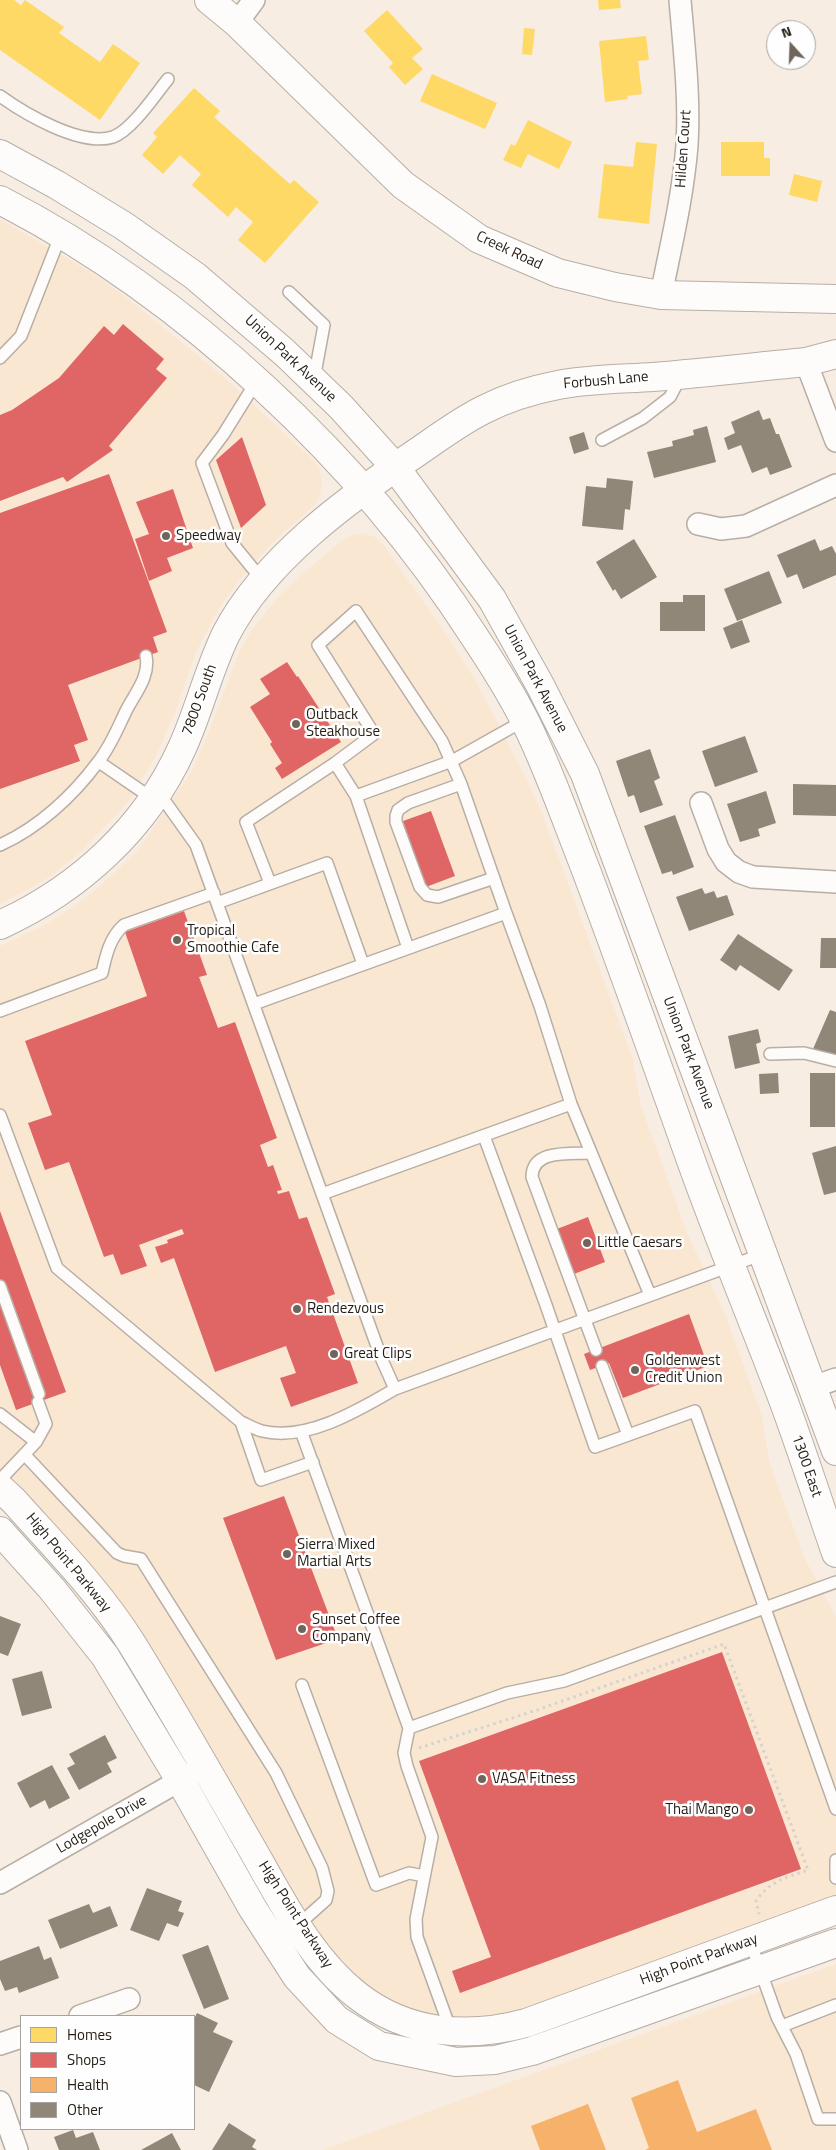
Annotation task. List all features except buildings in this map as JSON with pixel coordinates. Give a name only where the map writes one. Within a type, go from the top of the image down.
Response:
[{"type":"main road","name":"Creek Road","points":[[209,0],[237,23],[403,185],[479,240],[558,273],[615,287],[661,295],[836,299]]},
{"type":"main road","name":"Union Park Avenue","points":[[0,154],[57,185],[159,250],[227,302],[285,353],[341,407],[395,467],[492,599],[540,685],[585,774],[763,1254],[824,1383]]},
{"type":"main road","name":"Union Park Avenue","points":[[0,200],[61,234],[102,260],[169,309],[256,382],[311,434],[406,539],[498,672],[524,720],[558,799],[615,946],[730,1266],[785,1406]]},
{"type":"main road","name":"Forbush Lane","points":[[395,467],[482,410],[513,397],[559,384],[681,375],[806,362],[836,354]]},
{"type":"main road","name":"7800 South","points":[[0,925],[44,903],[93,866],[131,828],[156,796],[182,748],[222,643],[238,615],[263,581],[290,551],[363,490],[395,467]]},
{"type":"main road","points":[[524,720],[534,721],[544,731],[557,750],[565,769],[595,800]]},
{"type":"main road","points":[[824,1383],[836,1451]]},
{"type":"main road","name":"1300 East","points":[[785,1406],[836,1553]]},
{"type":"main road","name":"High Point Parkway","points":[[0,1488],[94,1590],[130,1641],[298,1925],[330,1972],[359,1997],[390,2016],[422,2028],[451,2032],[500,2030],[836,1910]]},
{"type":"main road","name":"High Point Parkway","points":[[0,1531],[52,1589],[105,1656],[180,1780],[253,1909],[297,1977],[337,2020],[379,2046],[456,2062],[495,2060],[532,2051],[836,1942]]},
{"type":"street","points":[[237,23],[254,0]]},
{"type":"street","name":"Hilden Court","points":[[661,295],[681,198],[687,144],[688,99],[680,0]]},
{"type":"street","points":[[806,362],[836,441]]},
{"type":"street","points":[[698,524],[722,529],[746,526],[836,485]]},
{"type":"street","points":[[701,803],[718,849],[726,862],[739,872],[753,877],[836,882]]},
{"type":"street","name":"Lodgepole Drive","points":[[0,1883],[204,1766]]},
{"type":"street","points":[[83,2015],[129,1999]]},
{"type":"street","points":[[0,2044],[20,2037]]},
{"type":"street","points":[[0,2102],[18,2150]]},
{"type":"lane","points":[[0,96],[20,110],[68,132],[96,139],[114,136],[130,124],[168,79]]},
{"type":"lane","points":[[0,358],[4,346],[21,336],[61,234]]},
{"type":"lane","points":[[289,292],[324,325],[314,380]]},
{"type":"lane","points":[[602,440],[643,418],[670,397],[681,375]]},
{"type":"lane","points":[[256,382],[223,435],[202,463],[232,544],[263,581]]},
{"type":"lane","points":[[270,883],[246,822],[335,763],[374,734],[318,645],[356,611],[442,741],[452,761],[540,1006],[590,1153],[650,1296]]},
{"type":"lane","points":[[0,845],[13,840],[62,804],[99,762],[140,688],[147,671],[146,656]]},
{"type":"lane","points":[[356,796],[452,761],[524,720]]},
{"type":"lane","points":[[99,762],[156,796],[196,845],[382,1360],[395,1389]]},
{"type":"lane","points":[[335,763],[356,796],[408,948]]},
{"type":"lane","points":[[461,784],[402,806],[396,816],[396,822],[420,887],[427,895],[438,897],[494,878]]},
{"type":"lane","points":[[0,1012],[102,973],[110,943],[116,932],[124,925],[270,883],[327,863],[363,964]]},
{"type":"lane","points":[[254,1004],[506,913]]},
{"type":"lane","points":[[770,1054],[804,1053],[836,1061]]},
{"type":"lane","points":[[322,1194],[572,1104]]},
{"type":"lane","points":[[0,1115],[4,1136],[57,1268],[241,1422],[263,1431],[302,1431],[351,1415],[395,1389],[584,1318],[650,1296],[763,1254]]},
{"type":"lane","points":[[484,1136],[595,1447],[694,1411],[836,1809]]},
{"type":"lane","points":[[590,1153],[551,1155],[542,1158],[532,1170],[535,1187],[596,1350]]},
{"type":"lane","points":[[0,1286],[46,1424],[36,1442],[0,1480]]},
{"type":"lane","points":[[602,1366],[628,1435]]},
{"type":"lane","points":[[0,1414],[36,1442]]},
{"type":"lane","points":[[241,1422],[261,1480],[312,1462]]},
{"type":"lane","points":[[302,1431],[409,1728],[404,1753],[432,1837],[416,1919],[417,1937],[451,2032]]},
{"type":"lane","points":[[25,1454],[117,1552],[124,1556],[141,1559],[276,1773],[327,1882],[326,1900],[298,1925]]},
{"type":"lane","points":[[409,1728],[507,1693],[564,1681],[836,1582]]},
{"type":"lane","points":[[302,1685],[376,1885],[409,1873],[424,1876]]},
{"type":"lane","points":[[836,1860],[836,1878]]},
{"type":"lane","points":[[750,1941],[782,2026],[796,2054],[818,2119],[836,2119]]},
{"type":"lane","points":[[782,2026],[836,2005]]},
{"type":"path","points":[[404,1753],[536,1710],[724,1644],[808,1870],[779,1880],[765,1888],[756,1901],[760,1915]]},
{"type":"shaded area","points":[[0,219],[90,272],[122,294],[180,341],[225,378],[314,461],[319,467],[322,482],[320,495],[315,505],[274,541],[236,584],[218,610],[196,652],[177,707],[159,750],[130,800],[81,852],[48,878],[0,904]]},
{"type":"shaded area","points":[[363,533],[375,537],[385,547],[448,637],[475,680],[542,813],[633,1060],[641,1106],[687,1233],[725,1314],[762,1416],[769,1461],[804,1557],[836,1617],[836,1899],[525,2012],[484,2021],[419,2015],[379,1997],[333,1959],[0,1475],[0,946],[43,926],[67,911],[98,888],[139,849],[192,771],[241,648],[251,631],[279,596],[301,575],[343,540],[352,535]]},
{"type":"shaded area","points":[[836,1964],[836,2150],[323,2150]]},
{"type":"place","name":"Speedway","points":[[166,536]]},
{"type":"place","name":"Outback Steakhouse","points":[[296,724]]},
{"type":"place","name":"Tropical Smoothie Cafe","points":[[177,940]]},
{"type":"place","name":"Little Caesars","points":[[587,1243]]},
{"type":"place","name":"Rendezvous","points":[[297,1309]]},
{"type":"place","name":"Great Clips","points":[[334,1354]]},
{"type":"place","name":"Goldenwest Credit Union","points":[[635,1370]]},
{"type":"place","name":"Sierra Mixed Martial Arts","points":[[287,1554]]},
{"type":"place","name":"Sunset Coffee Company","points":[[302,1629]]},
{"type":"place","name":"VASA Fitness","points":[[482,1779]]},
{"type":"place","name":"Thai Mango","points":[[749,1810]]}]
